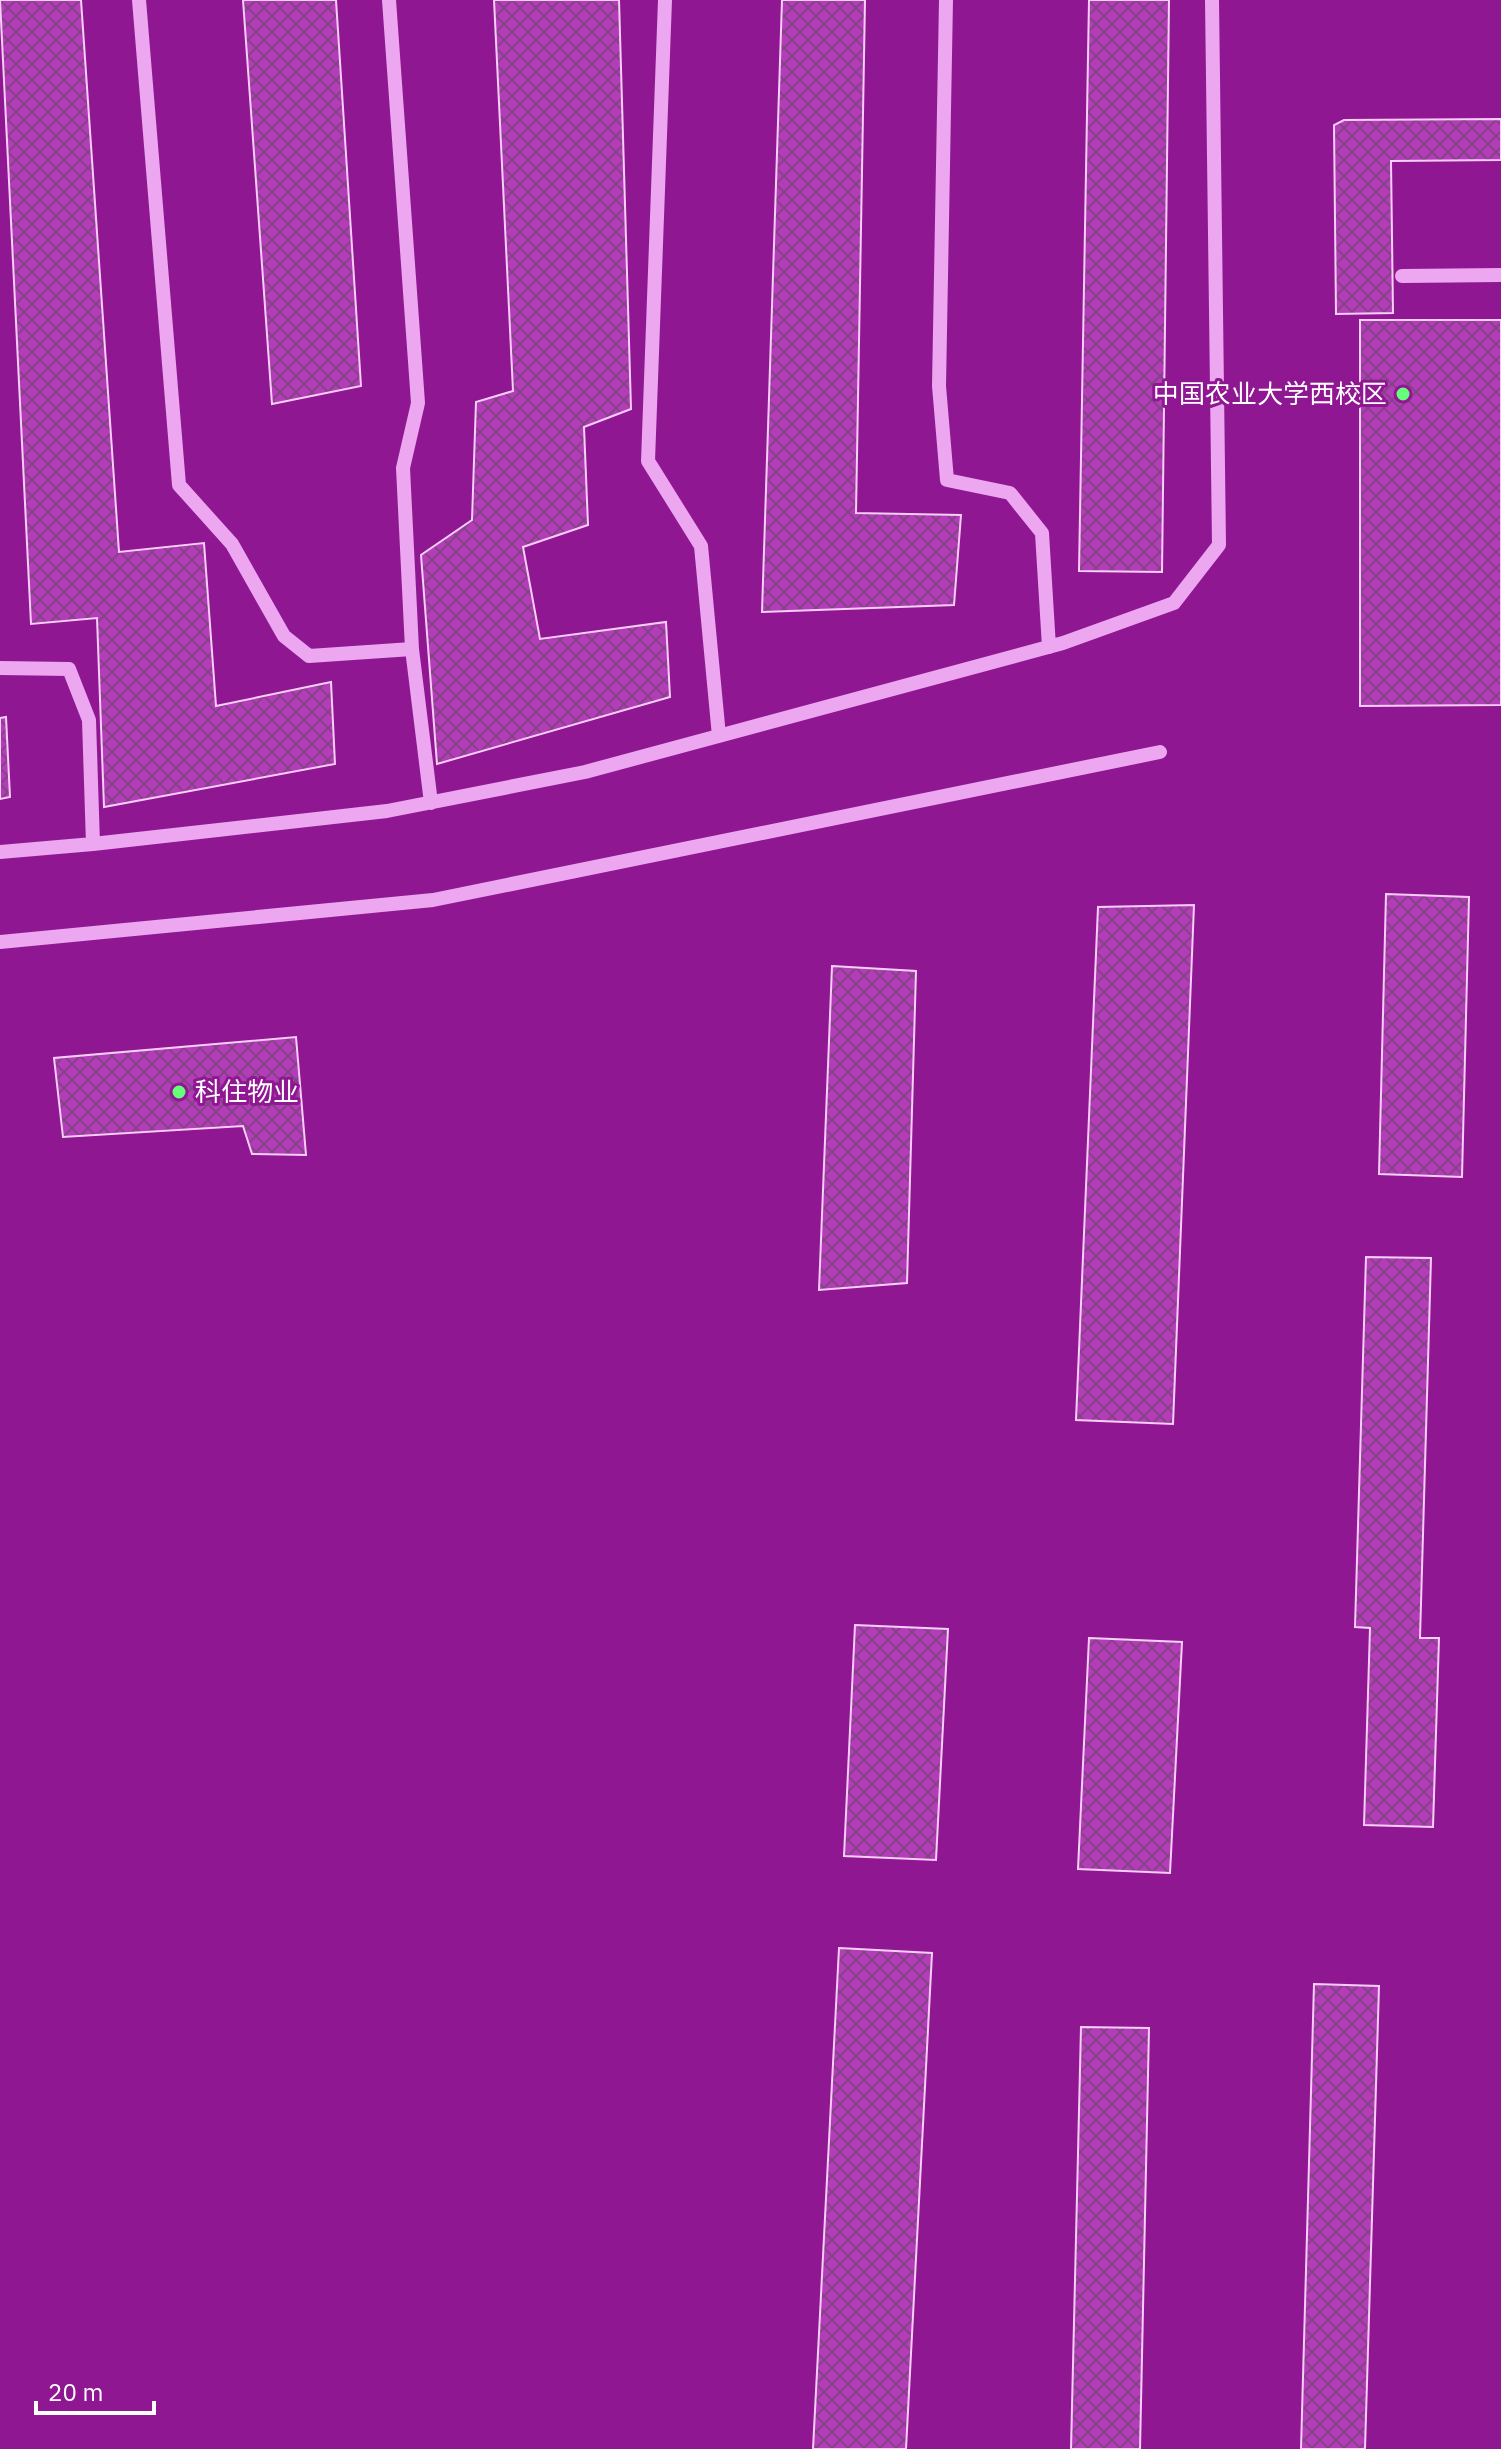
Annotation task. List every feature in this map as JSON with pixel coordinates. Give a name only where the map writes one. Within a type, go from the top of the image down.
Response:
[{"type":"street","points":[[139,0],[179,485],[232,544],[284,636],[309,656],[412,649]]},
{"type":"street","points":[[389,0],[418,403],[403,468],[412,649],[431,803]]},
{"type":"street","points":[[665,0],[648,461],[701,546],[719,736]]},
{"type":"street","points":[[946,0],[939,386],[947,480],[1010,493],[1042,533],[1049,647]]},
{"type":"street","points":[[0,852],[387,811],[585,772],[1049,647],[1174,603],[1219,545],[1212,0]]},
{"type":"street","points":[[1402,276],[1501,275]]},
{"type":"street","points":[[0,668],[69,669],[89,720],[93,844]]},
{"type":"street","points":[[0,942],[433,900],[1160,752]]},
{"type":"building","points":[[0,0],[81,0],[119,552],[204,543],[216,706],[331,682],[335,764],[104,807],[97,618],[31,624]]},
{"type":"building","points":[[243,0],[336,0],[361,386],[272,404]]},
{"type":"building","points":[[494,0],[619,0],[631,409],[584,427],[588,525],[523,547],[540,639],[666,622],[670,697],[437,764],[421,555],[472,520],[476,402],[513,391]]},
{"type":"building","points":[[782,0],[865,0],[856,513],[961,515],[954,605],[762,612]]},
{"type":"building","points":[[1089,0],[1169,0],[1162,572],[1079,571]]},
{"type":"building","points":[[1501,119],[1501,160],[1391,161],[1393,313],[1336,314],[1334,125],[1344,120]]},
{"type":"building","points":[[1360,320],[1501,320],[1501,705],[1360,706]]},
{"type":"building","points":[[6,717],[10,797],[0,799],[0,718]]},
{"type":"building","points":[[1386,894],[1469,897],[1462,1177],[1379,1174]]},
{"type":"building","points":[[1194,905],[1173,1424],[1076,1420],[1098,907]]},
{"type":"building","points":[[832,966],[916,971],[907,1283],[819,1290]]},
{"type":"building","name":"科住物业","points":[[296,1037],[306,1155],[252,1154],[243,1126],[63,1137],[54,1058]]},
{"type":"building","points":[[1366,1257],[1431,1258],[1420,1638],[1439,1638],[1433,1827],[1364,1825],[1370,1628],[1355,1627]]},
{"type":"building","points":[[855,1625],[948,1629],[936,1860],[844,1856]]},
{"type":"building","points":[[1089,1638],[1182,1642],[1170,1873],[1078,1869]]},
{"type":"building","points":[[839,1948],[932,1953],[906,2449],[813,2449]]},
{"type":"building","points":[[1314,1984],[1379,1986],[1365,2449],[1301,2449]]},
{"type":"building","points":[[1081,2027],[1149,2028],[1140,2449],[1071,2449]]},
{"type":"place","name":"中国农业大学西校区","points":[[1403,394]]},
{"type":"place","name":"科住物业","points":[[179,1092]]}]
